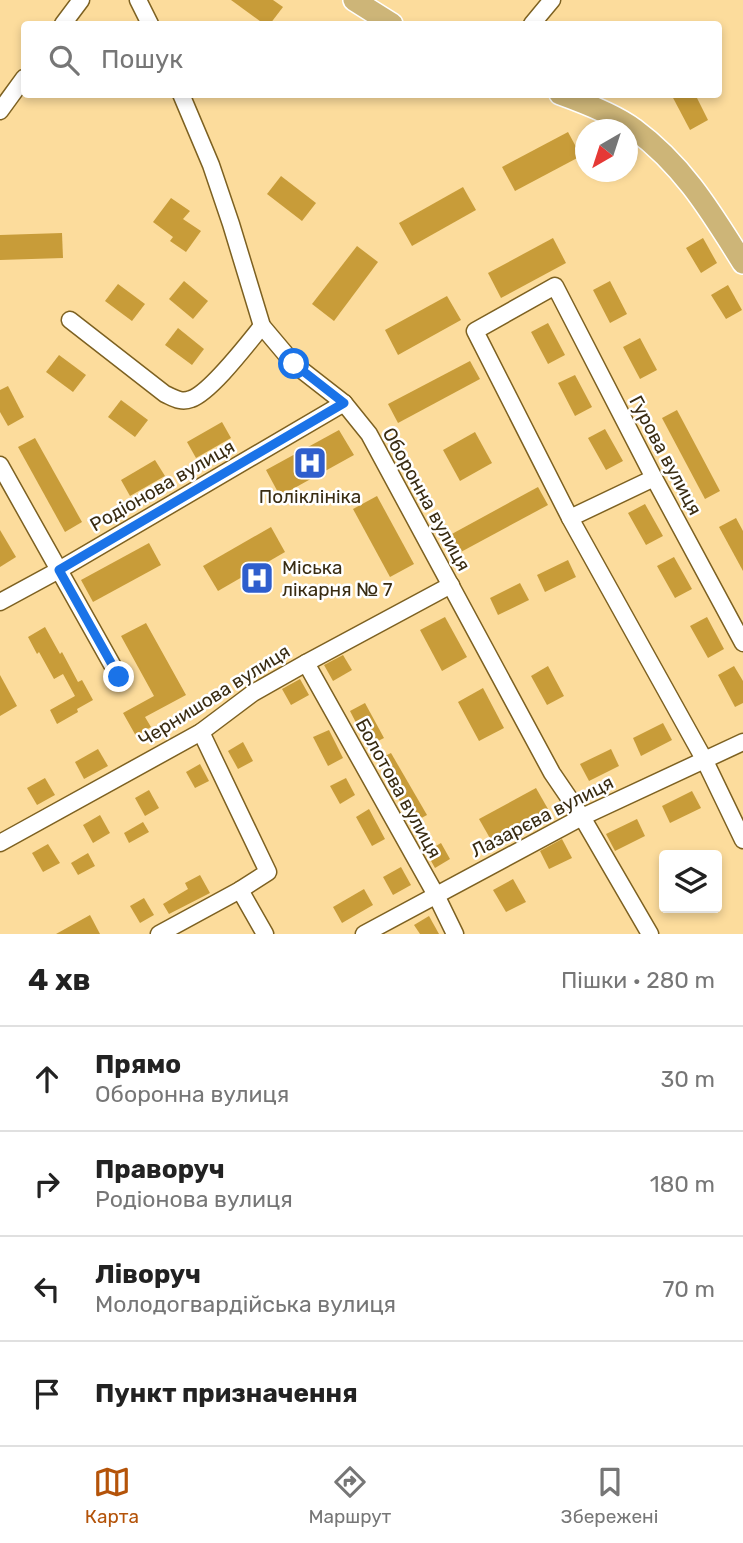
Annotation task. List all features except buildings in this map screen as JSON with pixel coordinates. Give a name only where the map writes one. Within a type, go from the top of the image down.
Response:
[{"type":"main road","points":[[354,0],[387,21]]},
{"type":"main road","points":[[570,98],[632,127],[673,162],[707,206],[743,263]]},
{"type":"street","points":[[65,21],[81,0]]},
{"type":"street","points":[[138,0],[148,21]]},
{"type":"street","points":[[534,21],[552,0]]},
{"type":"street","points":[[0,111],[21,82]]},
{"type":"street","points":[[70,320],[165,394],[178,401],[192,399],[207,387],[262,326],[211,165],[183,98]]},
{"type":"street","name":"Гурова вулиця","points":[[570,518],[475,331],[555,286],[743,643]]},
{"type":"street","name":"Оборонна вулиця","points":[[262,326],[294,364],[344,403],[369,435],[552,773],[582,817],[650,934]]},
{"type":"street","name":"Родіонова вулиця","points":[[0,602],[344,403]]},
{"type":"street","points":[[0,465],[119,677]]},
{"type":"street","points":[[654,478],[570,518],[704,759],[743,839]]},
{"type":"street","name":"Чернишова вулиця","points":[[0,844],[201,732],[253,694],[306,663],[451,585]]},
{"type":"street","name":"Болотова вулиця","points":[[306,663],[436,895],[455,934]]},
{"type":"street","points":[[159,934],[268,872],[201,732]]},
{"type":"street","name":"Лазарєва вулиця","points":[[364,934],[582,817],[743,742]]},
{"type":"street","points":[[240,890],[265,934]]},
{"type":"place","name":"Поліклініка","points":[[310,463]]},
{"type":"place","name":"Міська лікарня № 7","points":[[257,578]]},
{"type":"route","points":[[119,677],[59,570],[344,403],[294,364]]}]
